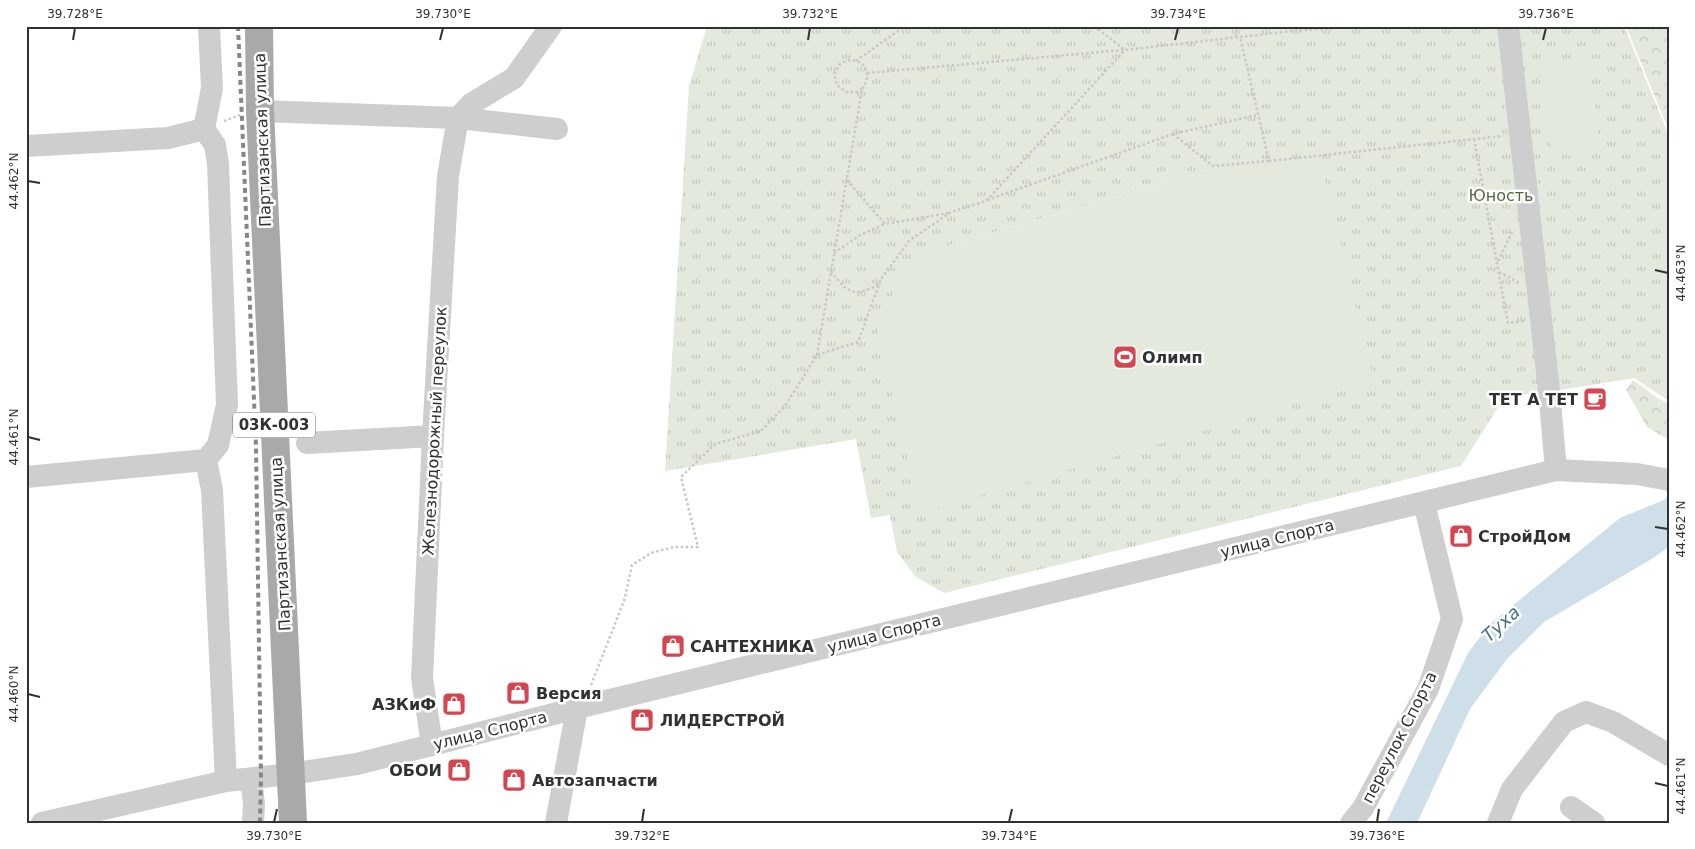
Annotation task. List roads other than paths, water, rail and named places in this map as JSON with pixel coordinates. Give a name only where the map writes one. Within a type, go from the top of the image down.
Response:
[{"type":"main road","name":"Партизанская улица","points":[[259,26],[260,111],[293,823]]},
{"type":"street","points":[[26,477],[206,460],[218,445],[227,405],[218,164],[215,145],[204,128],[212,88],[209,26]]},
{"type":"street","points":[[458,118],[471,104],[514,78],[551,26]]},
{"type":"street","points":[[1508,26],[1556,470]]},
{"type":"street","points":[[260,111],[458,118],[556,128]]},
{"type":"street","name":"Железнодорожный переулок","points":[[432,745],[422,678],[433,436],[448,176],[458,118]]},
{"type":"street","points":[[26,146],[168,138],[204,128]]},
{"type":"street","points":[[306,443],[433,436]]},
{"type":"street","points":[[206,460],[212,490],[226,781]]},
{"type":"street","name":"улица Спорта","points":[[42,823],[226,781],[357,764],[577,708],[1556,470],[1637,474],[1669,480]]},
{"type":"street","name":"переулок Спорта","points":[[1350,823],[1363,808],[1428,689],[1452,619],[1424,502]]},
{"type":"street","points":[[556,823],[577,708]]},
{"type":"street","points":[[1498,823],[1512,789],[1564,722],[1586,712],[1613,722],[1669,755]]},
{"type":"street","points":[[251,779],[254,804],[252,823]]},
{"type":"street","points":[[1571,807],[1594,823]]},
{"type":"water","name":"Туха","points":[[1669,495],[1669,546],[1655,557],[1544,622],[1507,659],[1470,709],[1417,823],[1386,823],[1468,653],[1490,624],[1620,518],[1664,500]]},
{"type":"railway","points":[[238,26],[256,447],[260,823]]},
{"type":"place","name":"Олимп","points":[[1125,357]]},
{"type":"place","name":"ТЕТ А ТЕТ","points":[[1595,399]]},
{"type":"place","name":"СтройДом","points":[[1461,536]]},
{"type":"place","name":"САНТЕХНИКА","points":[[673,646]]},
{"type":"place","name":"Версия","points":[[518,693]]},
{"type":"place","name":"АЗКиФ","points":[[454,704]]},
{"type":"place","name":"ЛИДЕРСТРОЙ","points":[[642,720]]},
{"type":"place","name":"ОБОИ","points":[[459,770]]},
{"type":"place","name":"Автозапчасти","points":[[514,780]]},
{"type":"park label","name":"Юность","points":[[1501,195]]}]
